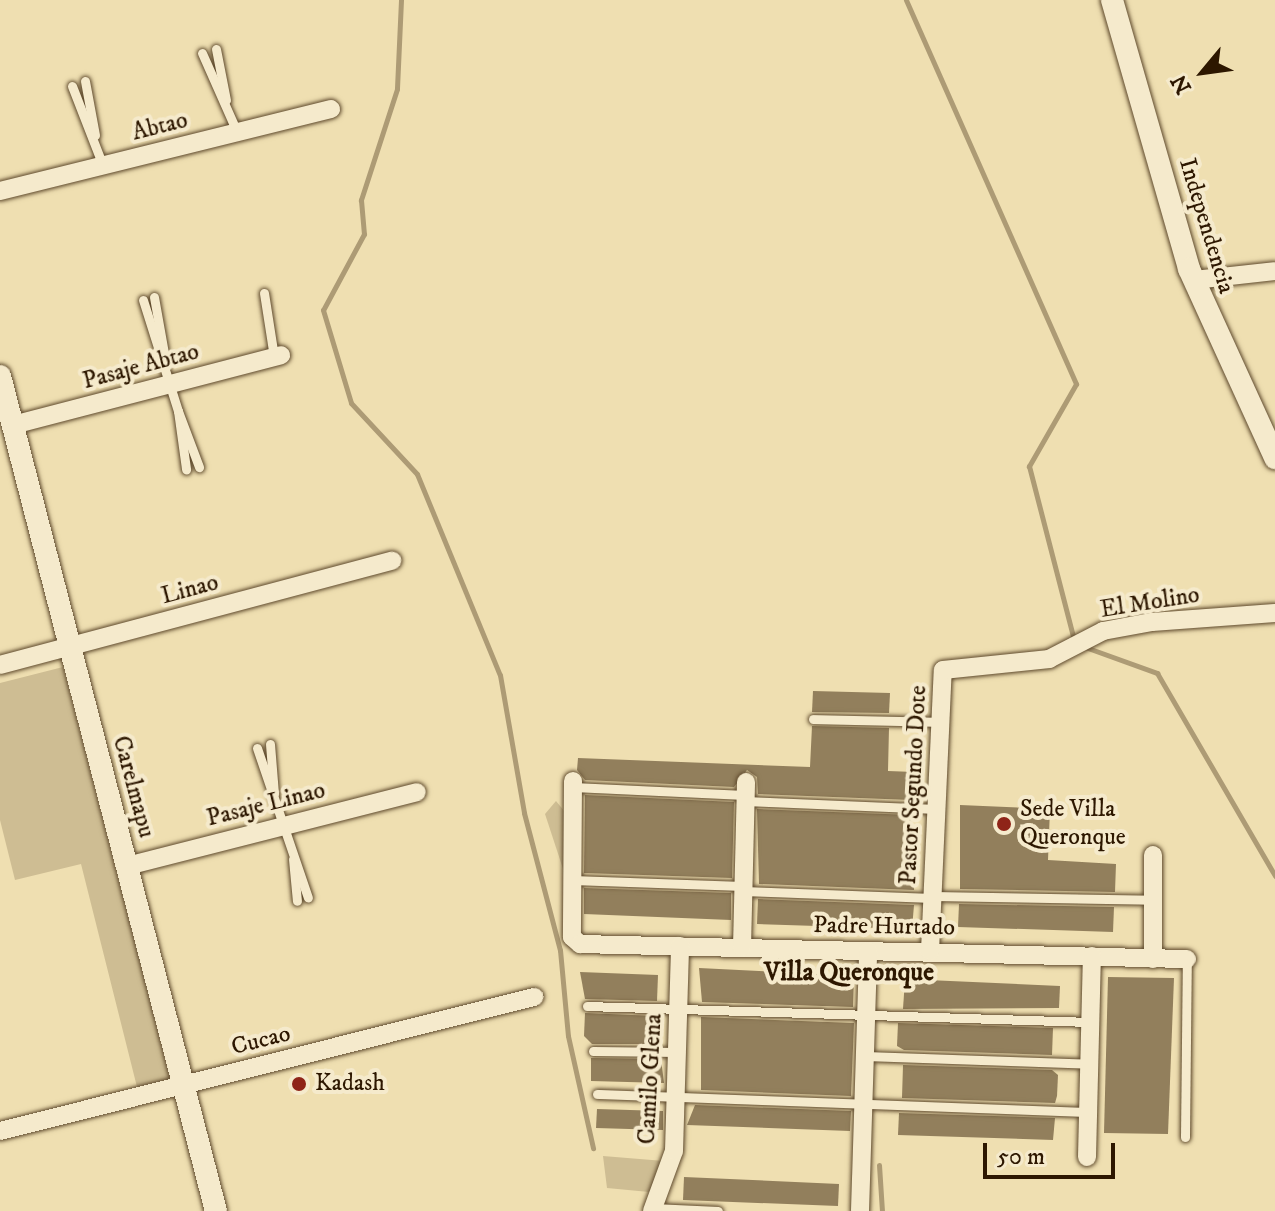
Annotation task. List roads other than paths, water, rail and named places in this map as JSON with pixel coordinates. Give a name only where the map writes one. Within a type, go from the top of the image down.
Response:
[{"type":"street","name":"Independencia","points":[[1112,0],[1194,280],[1275,458]]},
{"type":"street","name":"Abtao","points":[[0,191],[331,109]]},
{"type":"street","points":[[1194,280],[1275,271]]},
{"type":"street","name":"Pasaje Abtao","points":[[13,425],[278,356]]},
{"type":"street","name":"Carelmapu","points":[[0,376],[216,1211]]},
{"type":"street","name":"Linao","points":[[0,665],[392,561]]},
{"type":"street","name":"El Molino","points":[[943,670],[1049,659],[1086,639],[1152,622],[1275,613]]},
{"type":"street","name":"Pastor Segundo Dote","points":[[930,951],[943,670]]},
{"type":"street","points":[[572,880],[573,784]]},
{"type":"street","name":"Pasaje Linao","points":[[127,866],[417,792]]},
{"type":"street","points":[[742,947],[746,793]]},
{"type":"street","points":[[1153,855],[1153,959]]},
{"type":"street","name":"Padre Hurtado","points":[[572,880],[572,937],[580,944],[1187,959]]},
{"type":"street","name":"Camilo Glena","points":[[652,1210],[674,1151],[680,946]]},
{"type":"street","points":[[860,1211],[868,951]]},
{"type":"street","points":[[1087,1157],[1092,956]]},
{"type":"street","name":"Cucao","points":[[0,1131],[534,997]]},
{"type":"lane","points":[[216,49],[226,100],[237,132]]},
{"type":"lane","points":[[202,53],[226,100]]},
{"type":"lane","points":[[85,81],[103,166]]},
{"type":"lane","points":[[72,86],[95,135]]},
{"type":"lane","points":[[264,293],[278,356]]},
{"type":"lane","points":[[154,297],[178,411],[199,467]]},
{"type":"lane","points":[[143,300],[165,359]]},
{"type":"lane","points":[[178,411],[186,469]]},
{"type":"lane","points":[[813,719],[941,722]]},
{"type":"lane","points":[[270,744],[274,794]]},
{"type":"lane","points":[[257,748],[308,898]]},
{"type":"lane","points":[[573,784],[746,793],[937,809]]},
{"type":"lane","points":[[293,859],[297,901]]},
{"type":"lane","points":[[572,880],[933,897],[1153,900]]},
{"type":"lane","points":[[1185,1137],[1187,959]]},
{"type":"lane","points":[[587,1006],[866,1011],[1091,1022]]},
{"type":"lane","points":[[593,1051],[678,1052]]},
{"type":"lane","points":[[865,1056],[1090,1064]]},
{"type":"lane","points":[[597,1094],[678,1094],[1089,1112]]},
{"type":"lane","points":[[652,1210],[718,1211]]},
{"type":"waterway","points":[[401,0],[397,89],[361,200],[364,234],[323,310],[351,403],[417,474],[500,675],[524,813],[560,950],[568,1036],[593,1148]]},
{"type":"waterway","points":[[906,0],[1076,384],[1029,466],[1074,640]]},
{"type":"waterway","points":[[1085,647],[1157,673],[1275,876]]},
{"type":"waterway","points":[[879,1165],[882,1211]]},
{"type":"place","name":"Sede Villa Queronque","points":[[1004,824]]},
{"type":"place","name":"Kadash","points":[[299,1084]]},
{"type":"district","name":"Villa Queronque","points":[[849,973]]}]
